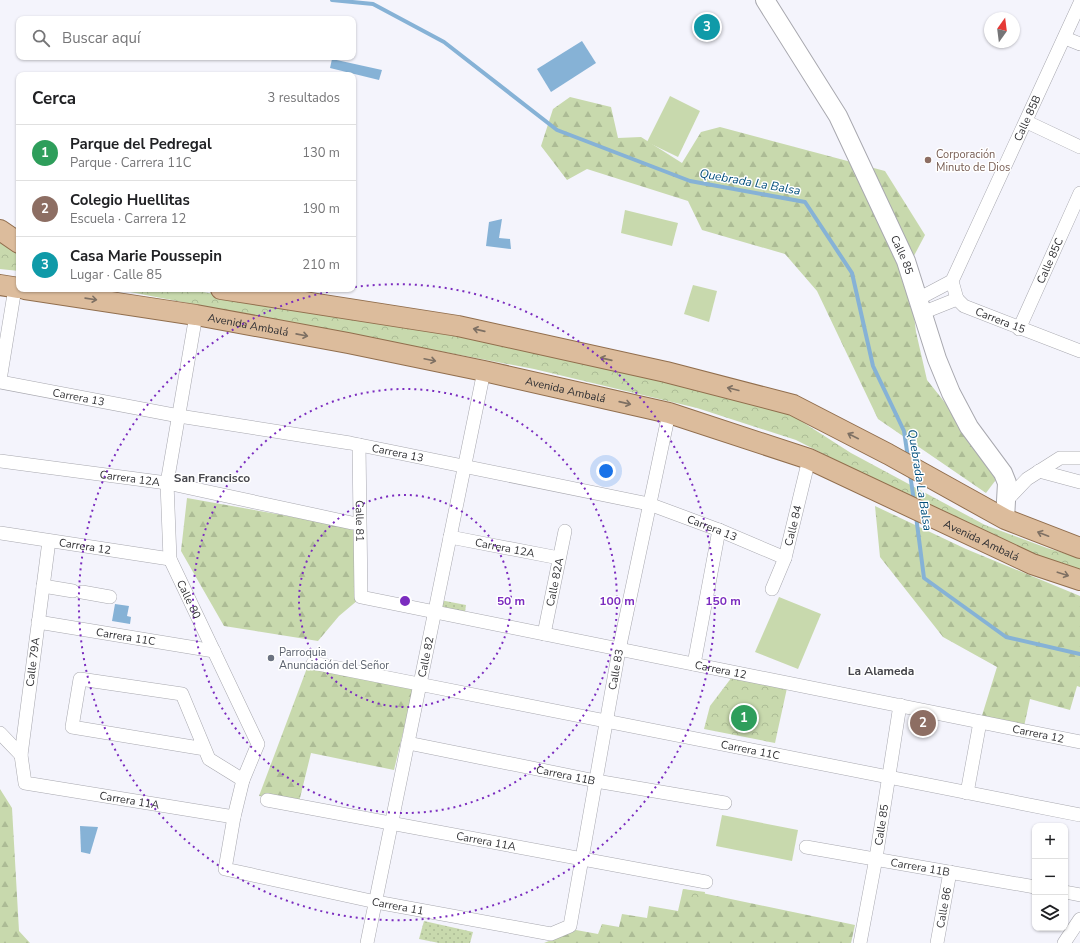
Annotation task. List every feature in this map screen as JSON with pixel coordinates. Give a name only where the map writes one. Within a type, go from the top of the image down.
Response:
[{"type":"main road","points":[[0,230],[16,241]]},
{"type":"main road","name":"Avenida Ambalá","points":[[47,292],[196,315],[348,343],[484,371],[669,413],[809,459],[1032,564],[1080,580]]},
{"type":"main road","points":[[240,292],[458,326],[666,372],[793,405],[888,454],[949,488],[1006,510],[1080,548]]},
{"type":"street","name":"Calle 85","points":[[765,0],[838,116],[906,261],[937,359],[951,393],[968,427],[1003,473],[1007,483],[1006,510]]},
{"type":"street","name":"Calle 85B","points":[[952,281],[1066,38],[1080,3]]},
{"type":"street","points":[[1066,38],[1080,44]]},
{"type":"street","points":[[1027,122],[1080,147]]},
{"type":"street","name":"Calle 85C","points":[[1019,329],[1080,193]]},
{"type":"street","points":[[952,281],[957,299],[920,306],[952,281]]},
{"type":"street","points":[[0,381],[15,287]]},
{"type":"street","name":"Carrera 15","points":[[957,299],[964,306],[1080,352]]},
{"type":"street","name":"Calle 80","points":[[196,315],[167,483],[170,559],[258,744],[243,780],[234,817],[225,869]]},
{"type":"street","name":"Calle 82","points":[[367,943],[484,371]]},
{"type":"street","name":"Carrera 13","points":[[0,381],[179,416],[359,445],[464,468],[649,504],[720,530],[786,558]]},
{"type":"street","name":"Calle 83","points":[[570,926],[619,650],[669,413]]},
{"type":"street","name":"Calle 81","points":[[359,445],[361,597]]},
{"type":"street","points":[[1006,510],[1027,479],[1060,458],[1080,458]]},
{"type":"street","name":"Calle 84","points":[[772,589],[786,558],[809,459]]},
{"type":"street","name":"Carrera 12A","points":[[0,461],[167,483],[352,523]]},
{"type":"street","points":[[1039,471],[1080,482]]},
{"type":"street","points":[[694,664],[720,530]]},
{"type":"street","name":"Calle 82A","points":[[544,634],[565,531]]},
{"type":"street","name":"Carrera 12","points":[[0,533],[170,559]]},
{"type":"street","name":"Carrera 12A","points":[[450,537],[559,558]]},
{"type":"street","name":"Calle 79A","points":[[25,783],[21,755],[49,541]]},
{"type":"street","points":[[43,586],[110,596]]},
{"type":"street","name":"Carrera 12","points":[[361,597],[1080,742]]},
{"type":"street","name":"Carrera 11C","points":[[38,622],[214,651]]},
{"type":"street","name":"Carrera 11C","points":[[313,663],[1080,815]]},
{"type":"street","points":[[205,749],[72,727],[80,679],[182,694],[205,749],[209,759],[243,780]]},
{"type":"street","name":"Calle 85","points":[[860,943],[876,858],[900,706]]},
{"type":"street","points":[[966,793],[980,722]]},
{"type":"street","points":[[0,733],[21,755]]},
{"type":"street","name":"Carrera 11B","points":[[408,743],[596,781],[725,803]]},
{"type":"street","name":"Carrera 11A","points":[[25,783],[234,817]]},
{"type":"street","name":"Carrera 11A","points":[[267,800],[706,882]]},
{"type":"street","name":"Carrera 11B","points":[[806,847],[876,858],[1032,886]]},
{"type":"street","name":"Carrera 11","points":[[225,869],[376,902],[551,934],[570,926]]},
{"type":"street","name":"Calle 86","points":[[937,943],[950,872]]},
{"type":"street","points":[[1068,893],[1080,895]]},
{"type":"street","points":[[1064,943],[1080,919]]},
{"type":"green space","points":[[670,96],[700,111],[678,157],[647,142]]},
{"type":"green space","points":[[570,97],[611,107],[618,138],[641,137],[682,163],[701,132],[720,127],[885,171],[925,235],[908,267],[916,332],[927,380],[1001,473],[986,493],[878,419],[817,291],[785,254],[702,230],[688,201],[587,169],[567,180],[541,146],[553,109]]},
{"type":"green space","points":[[625,210],[678,223],[672,246],[621,233]]},
{"type":"green space","points":[[0,238],[16,250],[16,271],[0,269]]},
{"type":"green space","points":[[693,285],[717,291],[709,322],[684,314]]},
{"type":"green space","points":[[130,292],[203,292],[461,337],[669,383],[790,414],[851,453],[985,525],[1047,548],[1080,558],[1080,572],[1030,556],[952,519],[796,440],[697,408],[534,369]]},
{"type":"green space","points":[[187,498],[361,529],[358,600],[339,616],[318,641],[224,626],[181,551]]},
{"type":"green space","points":[[875,506],[966,549],[1080,596],[1080,687],[1077,686],[1070,710],[1030,699],[1023,731],[980,722],[997,667],[943,637],[880,557]]},
{"type":"green space","points":[[779,597],[821,614],[798,669],[755,652]]},
{"type":"green space","points":[[440,600],[466,605],[465,612],[438,608]]},
{"type":"green space","points":[[307,668],[414,687],[394,770],[311,753],[299,802],[259,796]]},
{"type":"green space","points":[[732,677],[787,688],[775,743],[704,729],[710,706]]},
{"type":"green space","points":[[0,789],[12,808],[19,931],[30,943],[0,943]]},
{"type":"green space","points":[[722,815],[798,830],[792,861],[716,846]]},
{"type":"green space","points":[[683,889],[855,925],[851,943],[544,943],[576,930],[598,934],[602,924],[619,927],[622,914],[647,918],[649,906],[678,911]]},
{"type":"green space","points":[[683,889],[705,892],[704,901],[682,898]]},
{"type":"green space","points":[[424,921],[473,932],[470,943],[439,943],[419,939]]},
{"type":"water","points":[[582,41],[596,63],[551,92],[537,69]]},
{"type":"water","points":[[332,60],[337,60],[382,70],[379,80],[356,74],[356,72],[346,72],[330,68]]},
{"type":"water","points":[[502,219],[499,238],[510,239],[511,249],[486,246],[489,222]]},
{"type":"water","points":[[115,604],[129,606],[127,616],[131,617],[130,624],[112,621]]},
{"type":"water","points":[[80,826],[98,827],[90,854],[81,852]]},
{"type":"waterway","name":"Quebrada La Balsa","points":[[332,0],[373,4],[444,42],[557,130],[690,181],[805,202],[852,273],[873,366],[904,431],[908,458]]},
{"type":"waterway","name":"Quebrada La Balsa","points":[[910,474],[914,501]]},
{"type":"waterway","name":"Quebrada La Balsa","points":[[916,516],[924,578],[1006,637],[1080,654]]},
{"type":"place","name":"Casa Marie Poussepin","points":[[707,27]]},
{"type":"place","name":"Corporación Minuto de Dios","points":[[928,160]]},
{"type":"place","name":"Parroquia Anunciación del Señor","points":[[271,658]]},
{"type":"place","name":"Parque del Pedregal","points":[[744,718]]},
{"type":"place","name":"Colegio Huellitas","points":[[923,723]]},
{"type":"district","name":"San Francisco","points":[[212,478]]},
{"type":"district","name":"La Alameda","points":[[881,671]]}]
